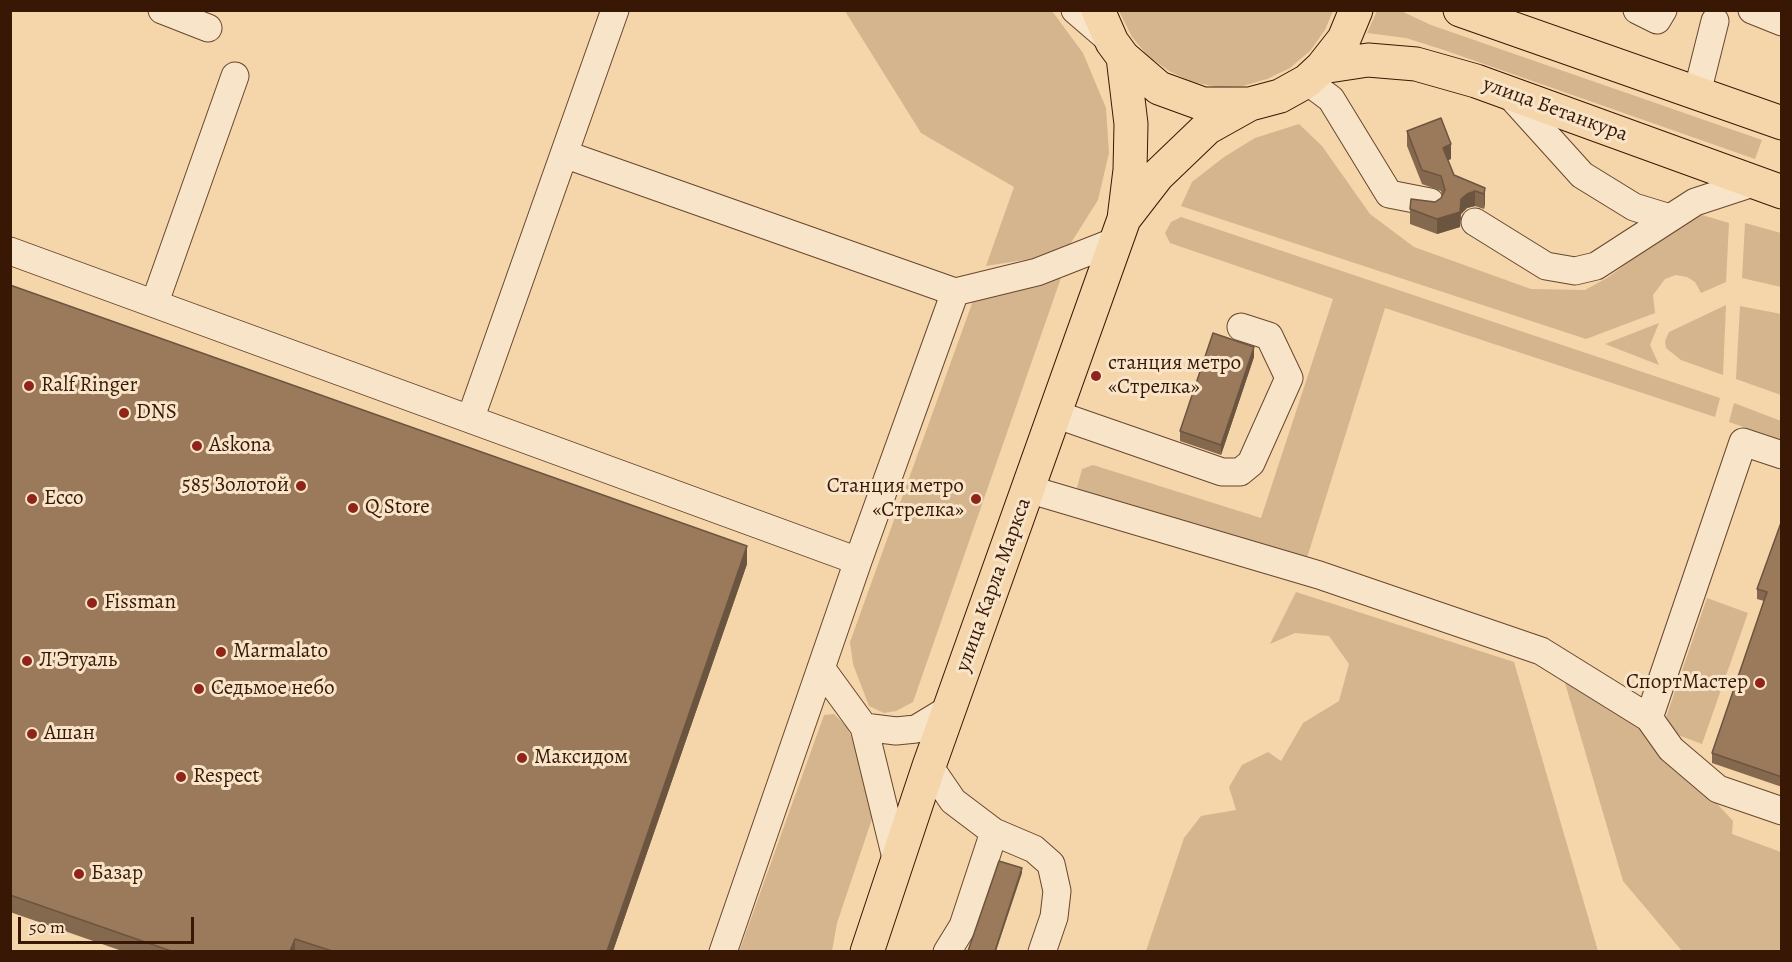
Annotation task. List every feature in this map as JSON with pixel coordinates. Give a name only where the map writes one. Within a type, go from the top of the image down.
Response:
[{"type":"main road","points":[[1098,10],[1117,50],[1131,124],[1130,170],[1120,230]]},
{"type":"main road","points":[[1120,230],[1158,175],[1181,150],[1207,128],[1250,104],[1280,96],[1315,74],[1344,39],[1356,10]]},
{"type":"main road","points":[[1460,10],[1782,123]]},
{"type":"main road","points":[[1117,50],[1159,88],[1203,104],[1250,104]]},
{"type":"main road","name":"улица Бетанкура","points":[[1315,74],[1368,60],[1416,64],[1507,92],[1767,188]]},
{"type":"main road","name":"улица Карла Маркса","points":[[867,951],[949,709],[1120,230]]},
{"type":"street","points":[[162,10],[208,28]]},
{"type":"street","points":[[471,417],[615,10]]},
{"type":"street","points":[[1075,10],[1117,50]]},
{"type":"street","points":[[1637,10],[1657,20],[1663,10]]},
{"type":"street","points":[[1752,10],[1782,22]]},
{"type":"street","points":[[1697,93],[1710,14]]},
{"type":"street","points":[[1315,74],[1389,194],[1430,202]]},
{"type":"street","points":[[155,302],[235,76]]},
{"type":"street","points":[[1507,92],[1582,175],[1634,207],[1670,218]]},
{"type":"street","points":[[564,154],[955,292],[1037,272],[1120,230]]},
{"type":"street","points":[[1475,222],[1546,266],[1575,271],[1596,266],[1695,202],[1767,188]]},
{"type":"street","points":[[10,251],[471,417],[858,561]]},
{"type":"street","points":[[723,951],[858,561],[955,292]]},
{"type":"street","points":[[1055,414],[1222,472],[1240,472],[1251,463],[1289,378],[1269,336],[1241,327]]},
{"type":"street","points":[[1649,718],[1743,442],[1782,455]]},
{"type":"street","points":[[1028,489],[1319,575],[1542,651],[1649,718],[1671,749],[1718,789],[1782,811]]},
{"type":"street","points":[[821,668],[864,727],[897,862]]},
{"type":"street","points":[[864,727],[896,731],[916,729],[949,709]]},
{"type":"street","points":[[929,766],[952,801],[994,832],[1034,849],[1051,864],[1057,891],[1054,917],[1042,951]]},
{"type":"street","points":[[947,951],[963,926],[994,832]]},
{"type":"shaded area","points":[[1119,10],[1333,11],[1325,30],[1310,51],[1290,68],[1267,79],[1243,86],[1217,87],[1192,82],[1169,71],[1148,56],[1132,37]]},
{"type":"shaded area","points":[[845,11],[1052,11],[1083,53],[1106,108],[1109,153],[1098,200],[1069,246],[1049,256],[986,266],[1014,187],[921,133]]},
{"type":"shaded area","points":[[1377,11],[1401,11],[1431,25],[1762,140],[1755,159],[1444,50],[1406,38],[1367,33]]},
{"type":"shaded area","points":[[1299,124],[1322,146],[1370,214],[1414,247],[1531,289],[1585,290],[1607,278],[1681,223],[1702,215],[1729,223],[1726,282],[1701,293],[1695,282],[1687,277],[1676,275],[1665,279],[1653,295],[1655,313],[1586,339],[1181,206],[1192,182],[1224,157],[1255,138]]},
{"type":"shaded area","points":[[1181,217],[1720,398],[1715,417],[1385,308],[1306,561],[1076,491],[1082,469],[1093,465],[1261,518],[1333,299],[1170,243],[1165,233],[1171,222]]},
{"type":"shaded area","points":[[1745,223],[1781,233],[1781,287],[1742,278]]},
{"type":"shaded area","points":[[1062,275],[913,702],[896,711],[884,713],[869,706],[853,664],[850,642],[974,298]]},
{"type":"shaded area","points":[[1726,305],[1723,375],[1681,360],[1666,348],[1665,341],[1669,332]]},
{"type":"shaded area","points":[[1740,306],[1781,314],[1781,395],[1736,379]]},
{"type":"shaded area","points":[[1659,323],[1650,345],[1659,365],[1605,344]]},
{"type":"shaded area","points":[[1734,403],[1781,421],[1781,440],[1729,422]]},
{"type":"shaded area","points":[[1296,592],[1514,662],[1598,951],[1146,951],[1184,838],[1201,816],[1236,810],[1229,787],[1242,765],[1268,752],[1281,761],[1303,723],[1339,701],[1349,664],[1329,636],[1295,633],[1270,644]]},
{"type":"shaded area","points":[[1707,598],[1748,613],[1702,744],[1662,729]]},
{"type":"shaded area","points":[[1565,683],[1624,703],[1733,821],[1732,834],[1781,852],[1781,951],[1682,951],[1623,881]]},
{"type":"shaded area","points":[[834,714],[848,728],[870,788],[874,813],[837,923],[832,951],[739,952],[824,715]]},
{"type":"building","points":[[1441,118],[1451,144],[1443,148],[1454,175],[1485,188],[1484,194],[1475,191],[1461,199],[1460,212],[1437,219],[1410,209],[1411,199],[1435,202],[1441,198],[1445,190],[1441,176],[1422,170],[1407,131]]},
{"type":"building","points":[[10,285],[747,546],[607,951],[332,951],[295,939],[290,951],[171,951],[10,895]]},
{"type":"building","points":[[1213,333],[1254,347],[1221,445],[1180,431]]},
{"type":"building","name":"СпортМастер","points":[[1782,520],[1782,777],[1712,753],[1767,592],[1757,589]]},
{"type":"building","points":[[999,861],[1022,868],[995,951],[968,951]]},
{"type":"place","name":"станция метро «Стрелка»","points":[[1096,376]]},
{"type":"place","name":"Ralf Ringer","points":[[29,386]]},
{"type":"place","name":"DNS","points":[[124,413]]},
{"type":"place","name":"Askona","points":[[197,446]]},
{"type":"place","name":"585 Золотой","points":[[301,486]]},
{"type":"place","name":"Ecco","points":[[32,499]]},
{"type":"place","name":"Станция метро «Стрелка»","points":[[976,499]]},
{"type":"place","name":"Q Store","points":[[353,508]]},
{"type":"place","name":"Fissman","points":[[92,603]]},
{"type":"place","name":"Marmalato","points":[[221,652]]},
{"type":"place","name":"Л'Этуаль","points":[[27,661]]},
{"type":"place","name":"СпортМастер","points":[[1760,683]]},
{"type":"place","name":"Седьмое небо","points":[[199,689]]},
{"type":"place","name":"Ашан","points":[[32,734]]},
{"type":"place","name":"Максидом","points":[[522,758]]},
{"type":"place","name":"Respect","points":[[181,777]]},
{"type":"place","name":"Базар","points":[[79,874]]}]
